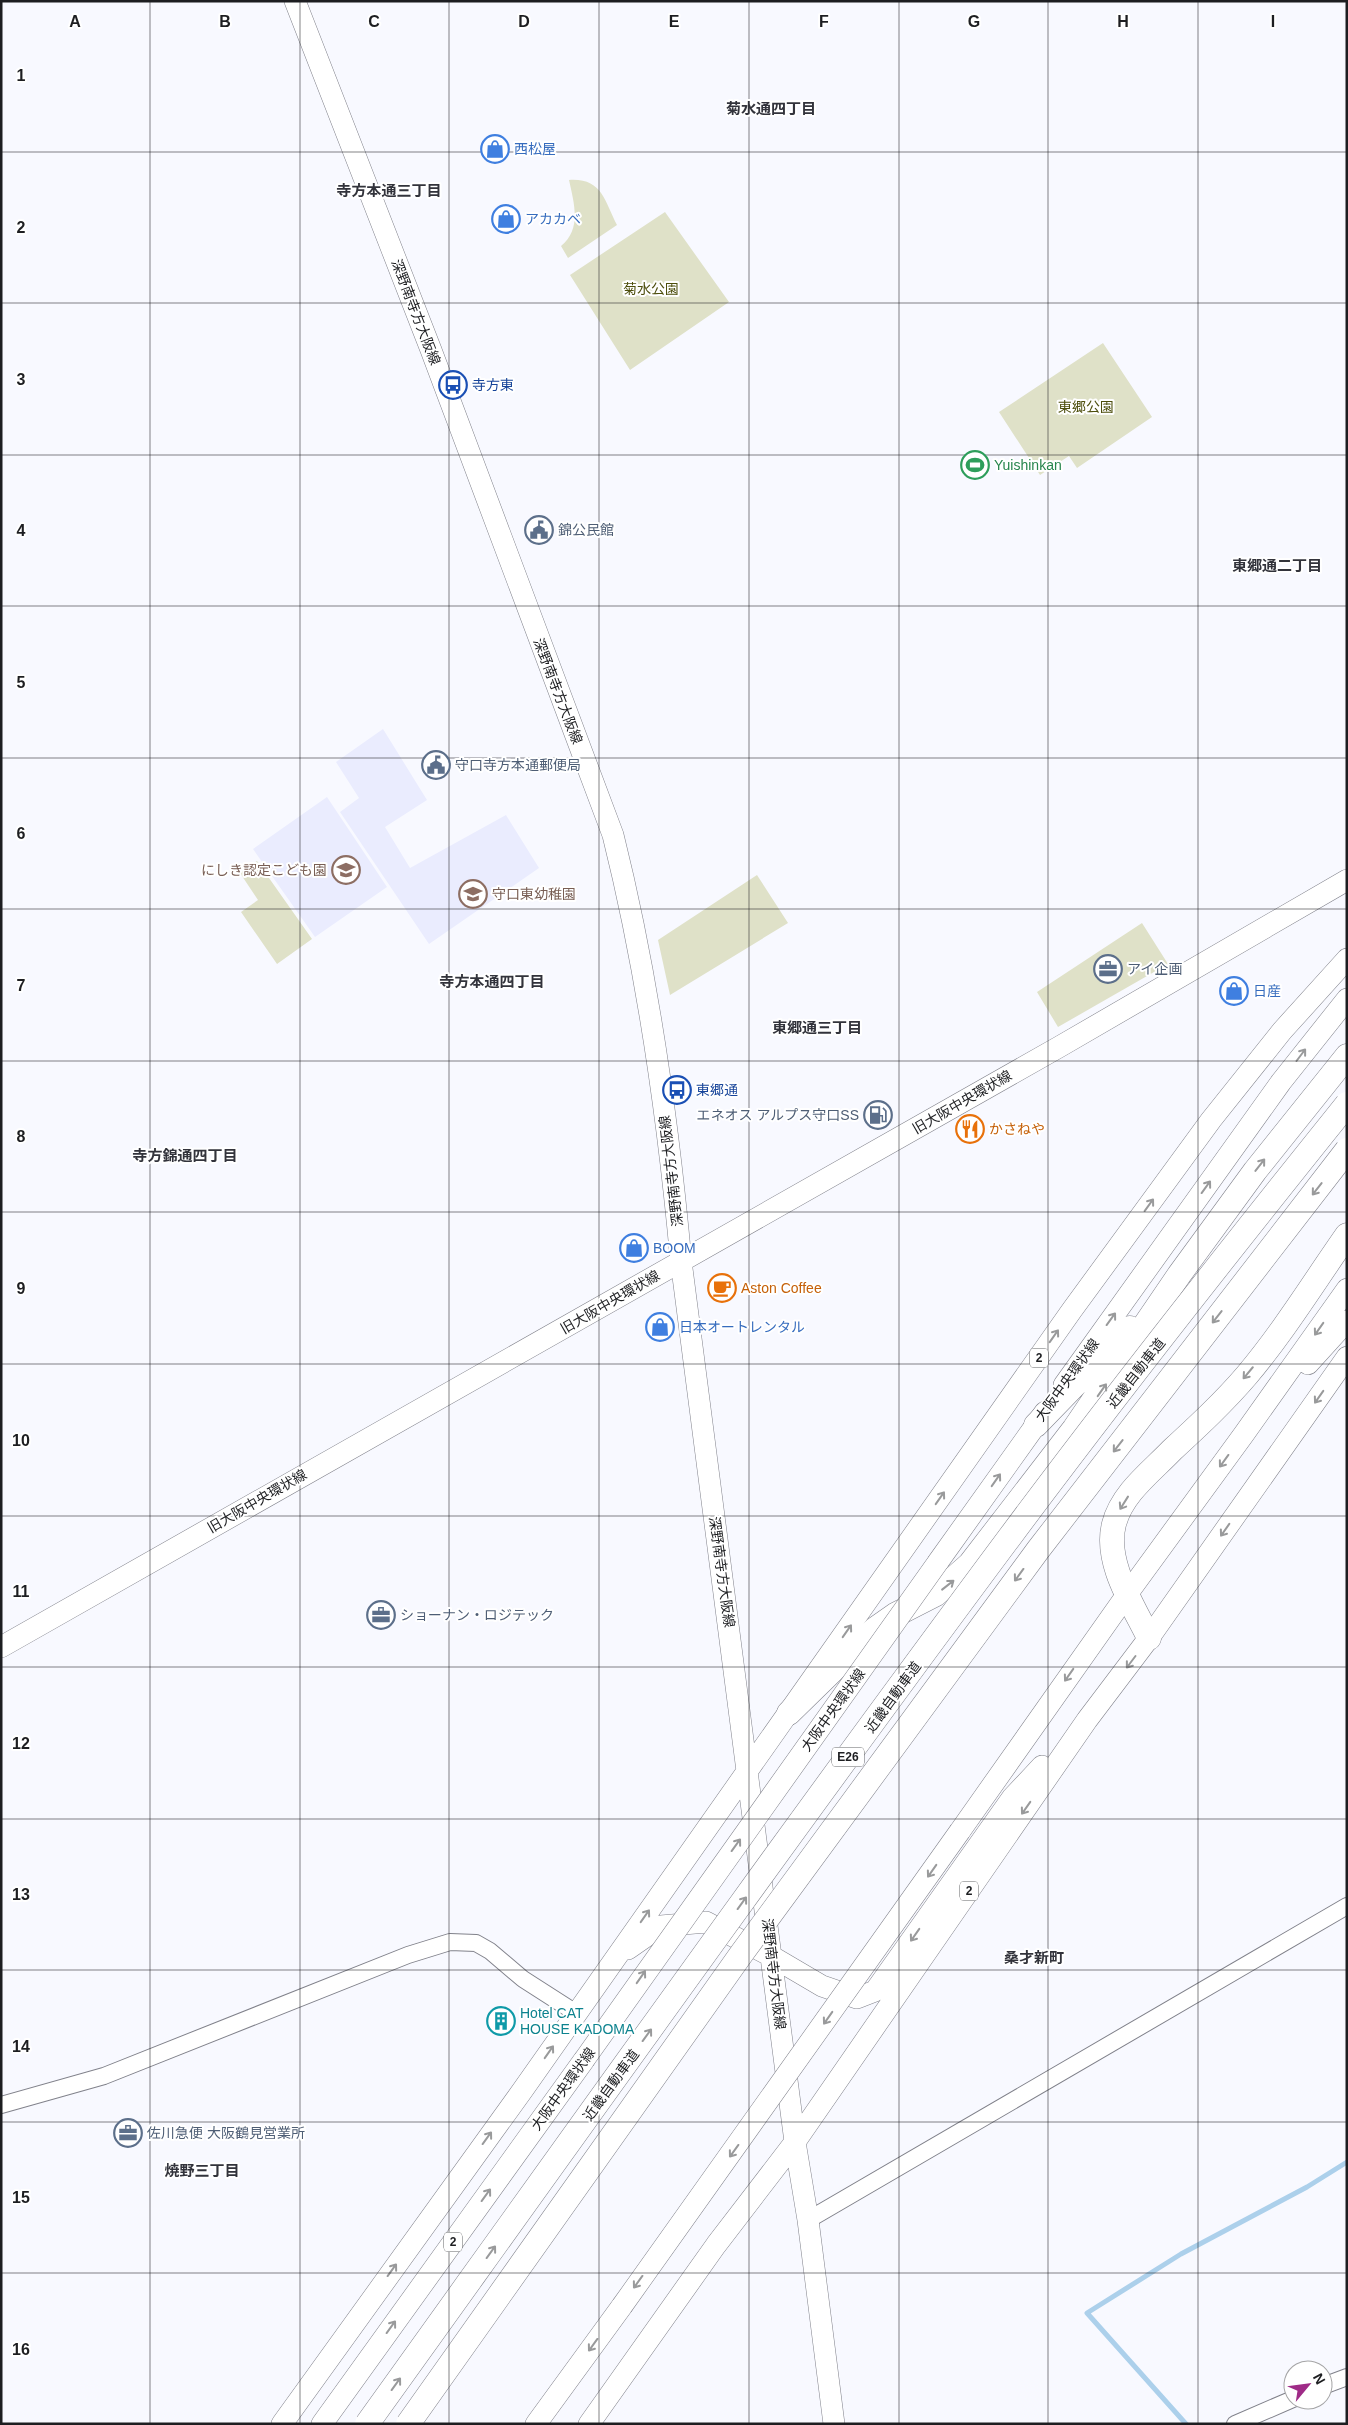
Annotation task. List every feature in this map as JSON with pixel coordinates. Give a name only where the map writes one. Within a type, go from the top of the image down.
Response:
[{"type":"highway","points":[[1179,1275],[1255,1171],[1347,1056]]},
{"type":"highway","name":"近畿自動車道","points":[[367,2424],[1013,1532],[1259,1213],[1347,1104]]},
{"type":"highway","name":"E26","points":[[408,2424],[742,1954],[1032,1558],[1347,1150]]},
{"type":"highway","points":[[1149,1638],[1118,1571],[1113,1549],[1114,1525],[1122,1504],[1138,1484],[1241,1382],[1278,1335],[1347,1235]]},
{"type":"highway","name":"2","points":[[788,1713],[875,1629],[895,1615],[936,1594],[970,1564],[1010,1514],[1123,1360],[1179,1275]]},
{"type":"highway","name":"2","points":[[1036,1425],[1103,1358],[1179,1275]]},
{"type":"main road","name":"深野南寺方大阪線","points":[[294,1],[430,350],[613,835],[632,912],[652,1020],[675,1190],[681,1261],[795,2142],[808,2220],[834,2424]]},
{"type":"main road","name":"旧大阪中央環状線","points":[[1,1647],[1060,1047],[1347,880]]},
{"type":"main road","name":"2","points":[[282,2424],[748,1771],[1072,1310],[1211,1120],[1282,1030],[1347,959]]},
{"type":"main road","name":"大阪中央環状線","points":[[322,2424],[584,2060],[1281,1082],[1347,999]]},
{"type":"main road","points":[[536,2424],[960,1832],[1128,1592],[1347,1289]]},
{"type":"main road","points":[[1244,1434],[1347,1321]]},
{"type":"main road","name":"2","points":[[589,2424],[716,2245],[795,2142],[1087,1720],[1149,1638],[1347,1357]]},
{"type":"main road","points":[[615,1958],[661,1926],[706,1922],[771,1956],[822,1986],[857,1998],[875,1991],[1012,1798],[1087,1720]]},
{"type":"main road","points":[[298,2424],[370,2301]]},
{"type":"street","points":[[808,2220],[1347,1906]]},
{"type":"street","points":[[1,2104],[104,2076],[408,1955],[450,1942],[476,1943],[490,1951],[523,1979],[576,2013]]},
{"type":"street","points":[[1333,2382],[1347,2377]]},
{"type":"street","points":[[1236,2424],[1283,2403]]},
{"type":"shaded area","points":[[383,729],[427,800],[385,827],[410,868],[506,815],[539,868],[429,944],[340,812],[359,798],[336,762]]},
{"type":"shaded area","points":[[327,797],[387,887],[315,937],[253,849]]},
{"type":"green space","points":[[569,180],[580,180],[595,187],[605,199],[617,225],[568,258],[561,246],[568,239],[574,224],[575,215]]},
{"type":"green space","name":"菊水公園","points":[[665,212],[729,302],[630,370],[570,275]]},
{"type":"green space","name":"東郷公園","points":[[1103,343],[1152,417],[1077,468],[1069,456],[1040,475],[999,412]]},
{"type":"green space","points":[[257,861],[312,939],[277,964],[241,912],[258,900],[240,873]]},
{"type":"green space","points":[[757,875],[788,923],[670,995],[658,940]]},
{"type":"green space","points":[[1142,923],[1168,964],[1058,1027],[1037,992]]},
{"type":"waterway","points":[[1186,2424],[1087,2313],[1181,2254],[1307,2187],[1347,2162]]},
{"type":"place","name":"西松屋","points":[[495,149]]},
{"type":"place","name":"アカカベ","points":[[506,219]]},
{"type":"place","name":"寺方東","points":[[453,385]]},
{"type":"place","name":"Yuishinkan","points":[[975,465]]},
{"type":"place","name":"錦公民館","points":[[539,530]]},
{"type":"place","name":"守口寺方本通郵便局","points":[[436,765]]},
{"type":"place","name":"にしき認定こども園","points":[[346,870]]},
{"type":"place","name":"守口東幼稚園","points":[[473,894]]},
{"type":"place","name":"アイ企画","points":[[1108,969]]},
{"type":"place","name":"日産","points":[[1234,991]]},
{"type":"place","name":"東郷通","points":[[677,1090]]},
{"type":"place","name":"エネオス アルプス守口SS","points":[[878,1115]]},
{"type":"place","name":"かさねや","points":[[970,1129]]},
{"type":"place","name":"BOOM","points":[[634,1248]]},
{"type":"place","name":"Aston Coffee","points":[[722,1288]]},
{"type":"place","name":"日本オートレンタル","points":[[660,1327]]},
{"type":"place","name":"ショーナン・ロジテック","points":[[381,1615]]},
{"type":"place","name":"Hotel CAT HOUSE KADOMA","points":[[501,2021]]},
{"type":"place","name":"佐川急便 大阪鶴見営業所","points":[[128,2133]]},
{"type":"district","name":"菊水通四丁目","points":[[771,108]]},
{"type":"district","name":"寺方本通三丁目","points":[[389,190]]},
{"type":"district","name":"東郷通二丁目","points":[[1277,565]]},
{"type":"district","name":"寺方本通四丁目","points":[[492,981]]},
{"type":"district","name":"東郷通三丁目","points":[[817,1027]]},
{"type":"district","name":"寺方錦通四丁目","points":[[185,1155]]},
{"type":"district","name":"桑才新町","points":[[1034,1957]]},
{"type":"district","name":"焼野三丁目","points":[[202,2170]]}]
